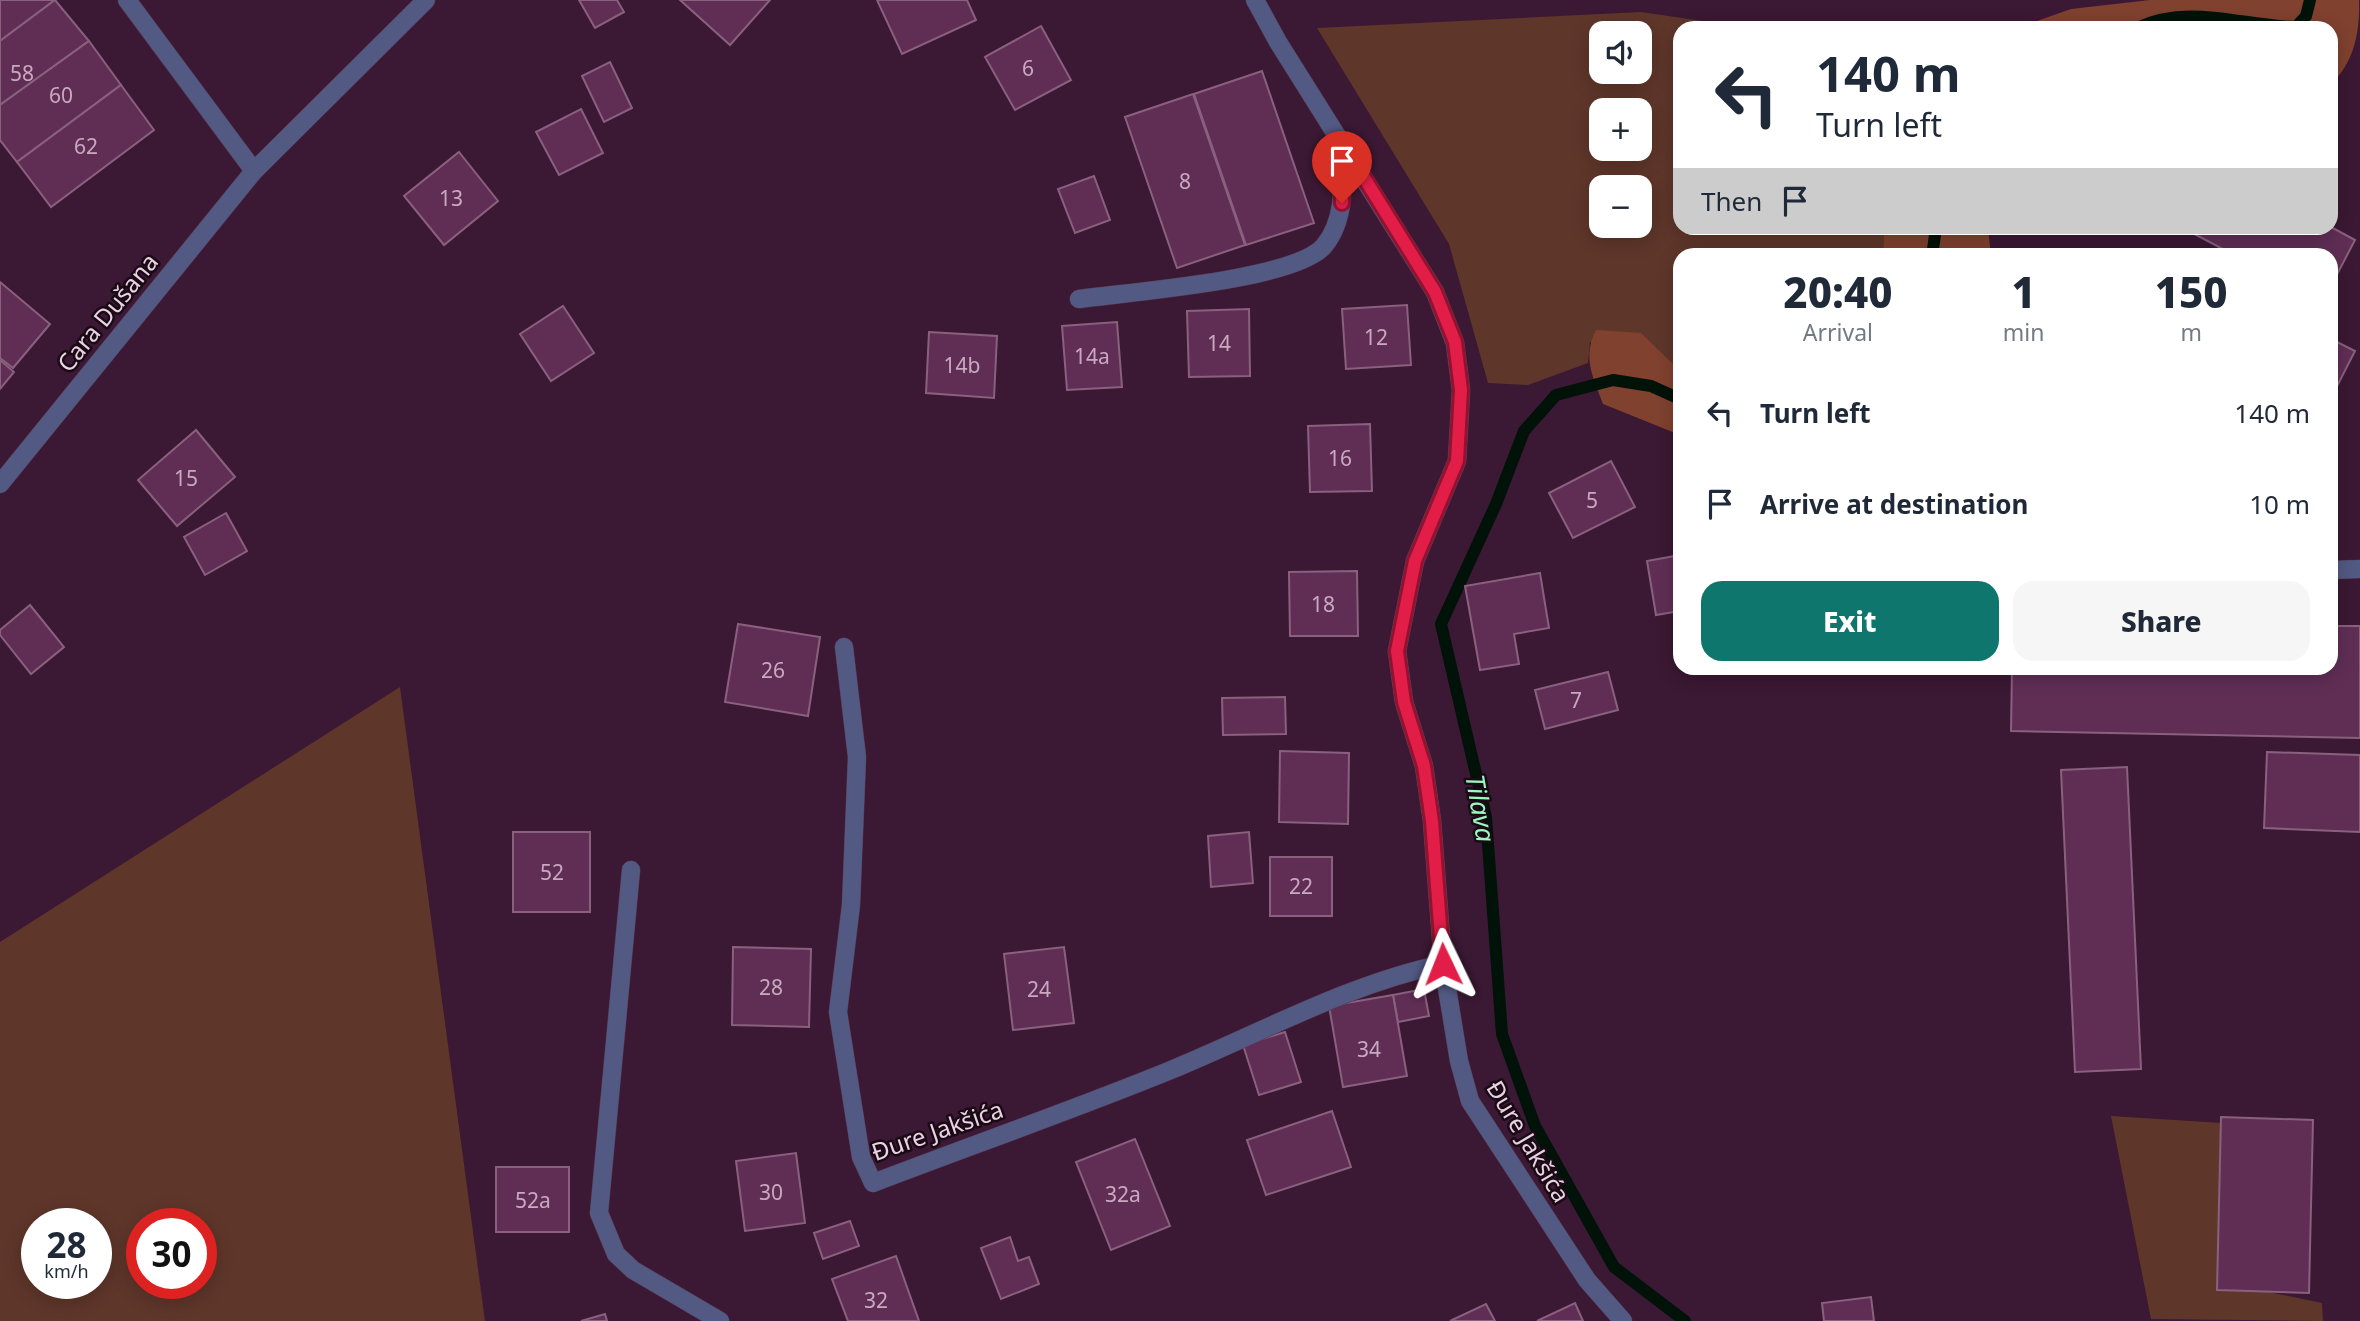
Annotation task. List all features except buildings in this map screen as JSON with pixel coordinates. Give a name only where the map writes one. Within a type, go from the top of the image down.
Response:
[{"type":"street","points":[[127,0],[254,172]]},
{"type":"street","name":"Cara Dušana","points":[[0,484],[254,172],[426,0]]},
{"type":"street","name":"Đure Jakšića","points":[[1255,0],[1278,42],[1435,292],[1455,342],[1461,390],[1457,461],[1415,561],[1397,651],[1404,702],[1424,766],[1432,821],[1443,964],[1459,1061],[1470,1101],[1587,1280],[1623,1321]]},
{"type":"street","points":[[1079,299],[1244,277],[1313,257],[1326,244],[1339,213],[1342,142]]},
{"type":"street","points":[[2338,570],[2360,569]]},
{"type":"street","name":"Đure Jakšića","points":[[844,647],[857,757],[851,905],[838,1012],[861,1157],[873,1183],[1171,1070],[1335,998],[1405,972],[1443,964]]},
{"type":"street","points":[[631,870],[599,1213],[616,1254],[633,1270],[720,1321]]},
{"type":"shaded area","points":[[2150,0],[2359,0],[2357,34],[2351,56],[2338,76],[2338,21],[2037,21],[2071,9]]},
{"type":"shaded area","points":[[1641,12],[1702,21],[1673,21],[1673,235],[1884,235],[1883,248],[1673,248],[1673,366],[1590,342],[1588,363],[1528,385],[1488,383],[1449,244],[1317,28]]},
{"type":"shaded area","points":[[1884,235],[1989,235],[1990,248],[1883,248]]},
{"type":"shaded area","points":[[1596,330],[1641,333],[1673,364],[1673,432],[1603,404],[1590,367],[1592,340]]},
{"type":"shaded area","points":[[400,687],[485,1321],[0,1321],[0,942]]},
{"type":"shaded area","points":[[2111,1116],[2253,1125],[2254,1289],[2322,1303],[2323,1321],[2151,1319]]},
{"type":"waterway","name":"Tilava","points":[[2301,21],[2306,16],[2310,0]]},
{"type":"waterway","name":"Tilava","points":[[2156,21],[2196,16],[2238,21]]},
{"type":"waterway","name":"Tilava","points":[[1933,248],[1935,235]]},
{"type":"waterway","name":"Tilava","points":[[1673,396],[1651,386],[1613,380],[1556,395],[1524,431],[1496,504],[1441,624],[1486,817],[1502,1034],[1535,1126],[1614,1267],[1685,1321]]},
{"type":"route","points":[[1342,203],[1342,142],[1435,292],[1455,342],[1461,390],[1457,461],[1430,519],[1415,561],[1397,651],[1404,702],[1424,766],[1441,910],[1443,964]]}]
